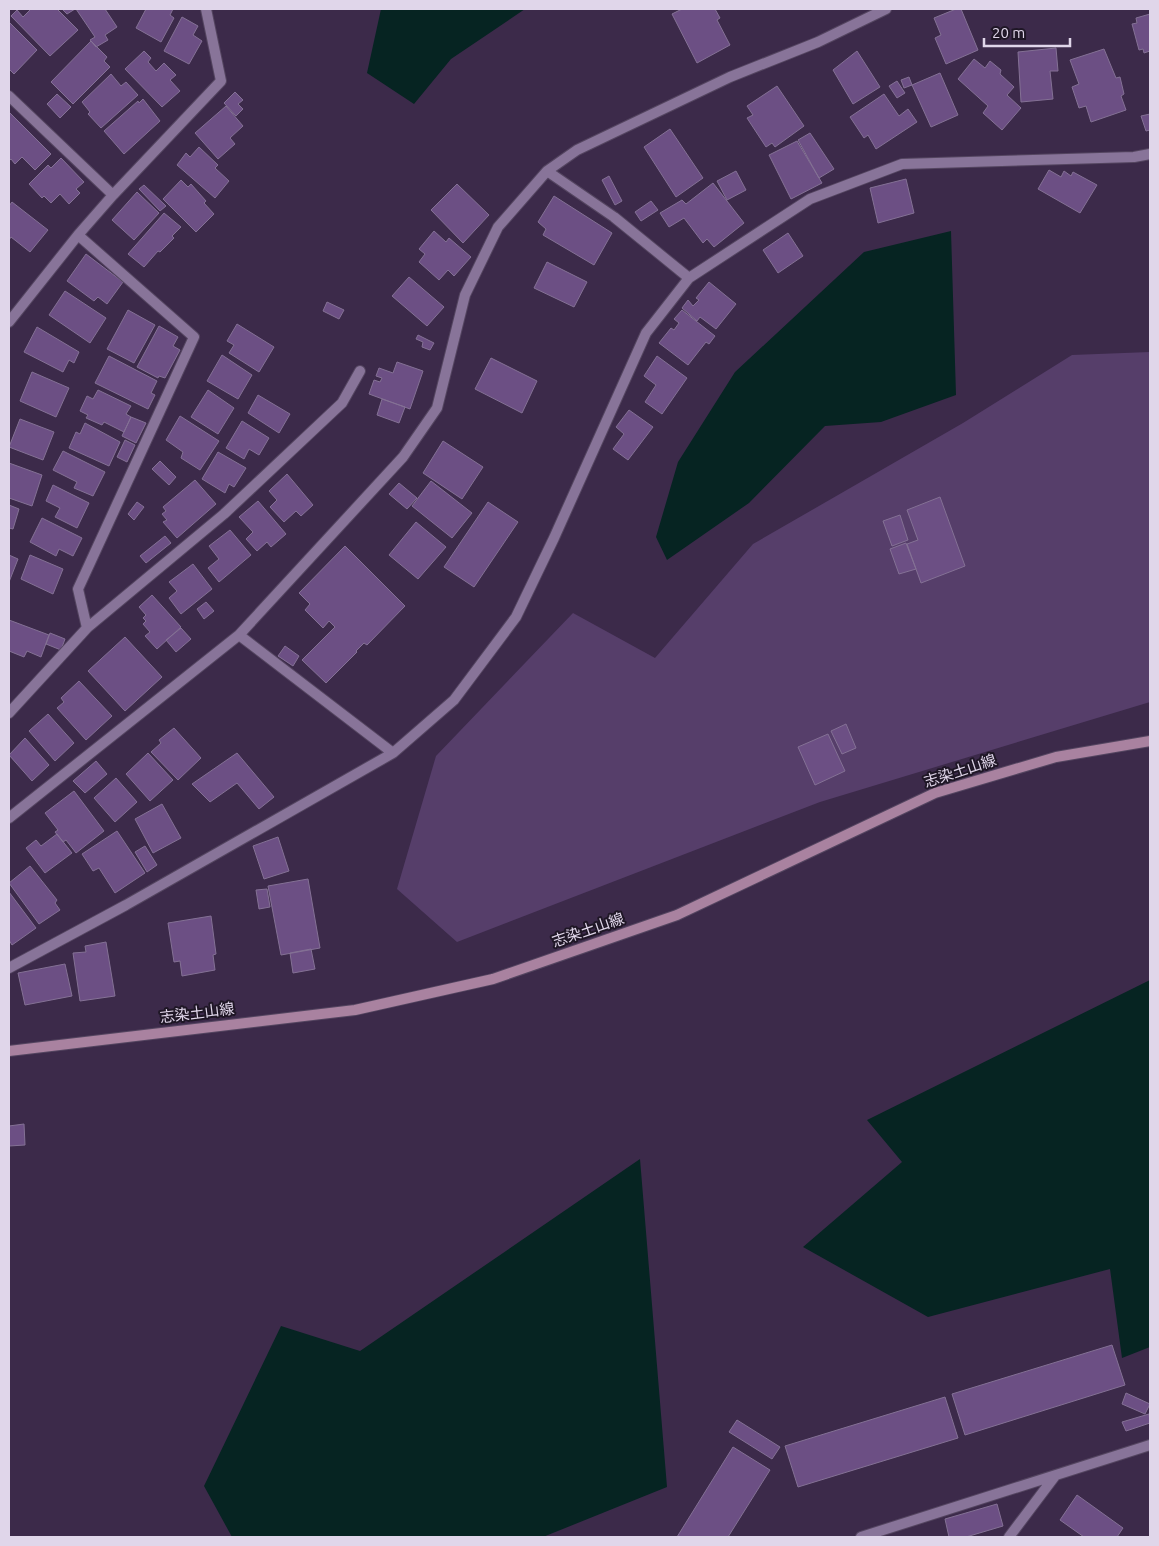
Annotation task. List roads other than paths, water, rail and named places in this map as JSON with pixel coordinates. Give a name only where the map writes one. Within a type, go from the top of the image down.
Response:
[{"type":"main road","name":"志染土山線","points":[[9,1051],[355,1010],[493,979],[677,915],[935,793],[1056,757],[1150,741]]},
{"type":"street","points":[[9,322],[78,234],[222,81],[206,9]]},
{"type":"street","points":[[9,818],[239,635],[403,457],[438,408],[465,295],[498,227],[547,171],[577,150],[595,141],[730,77],[818,42],[886,9]]},
{"type":"street","points":[[9,96],[113,195]]},
{"type":"street","points":[[9,968],[126,905],[393,753],[454,700],[516,617],[554,538],[646,334],[689,278],[810,199],[902,164],[1134,157],[1150,154]]},
{"type":"street","points":[[547,171],[614,216],[689,278]]},
{"type":"street","points":[[78,234],[194,338],[78,589],[88,628]]},
{"type":"street","points":[[9,713],[88,628],[231,508],[342,403],[360,371]]},
{"type":"street","points":[[239,635],[393,753]]},
{"type":"street","points":[[860,1537],[1150,1445]]},
{"type":"street","points":[[1009,1537],[1055,1476]]}]
